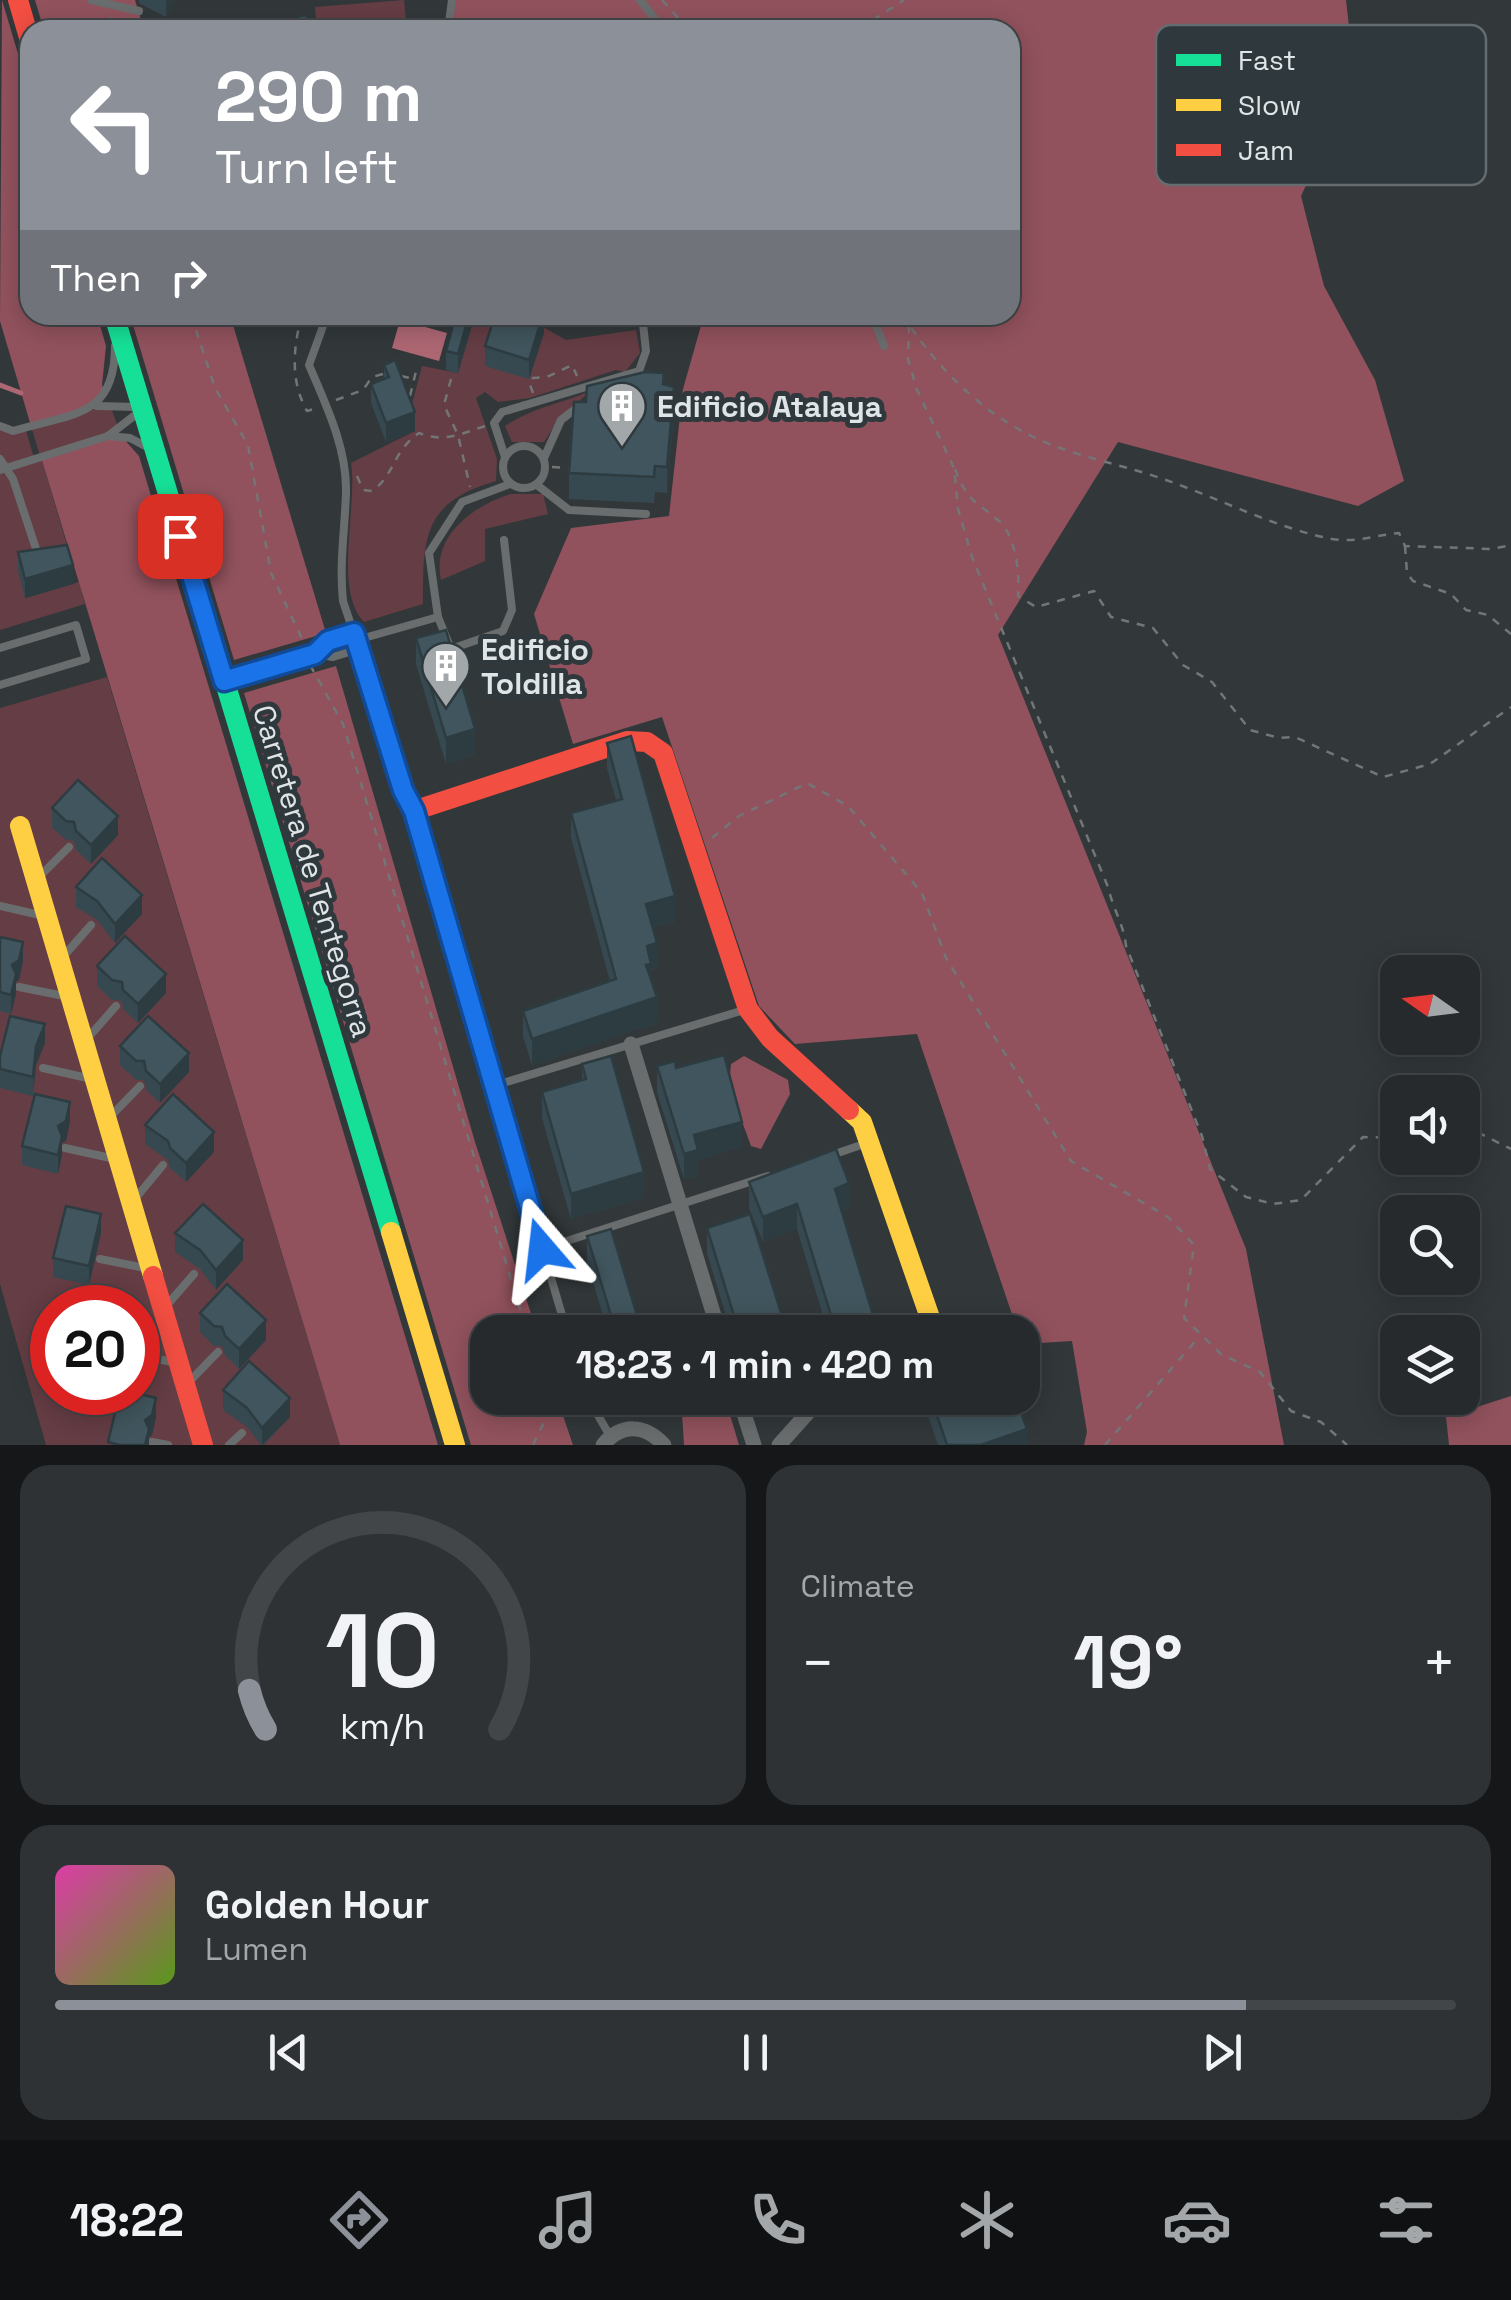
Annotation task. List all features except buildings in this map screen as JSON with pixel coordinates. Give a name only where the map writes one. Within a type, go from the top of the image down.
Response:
[{"type":"street","name":"Carretera de Tentegorra","points":[[117,325],[455,1445]]},
{"type":"street","points":[[414,811],[638,740],[655,746],[668,762],[748,1009],[770,1038],[842,1100],[872,1141],[929,1315]]},
{"type":"street","points":[[20,826],[203,1445]]},
{"type":"street","points":[[631,1044],[715,1315]]},
{"type":"street","points":[[744,1415],[754,1445]]},
{"type":"street","points":[[779,1445],[806,1415]]},
{"type":"street","points":[[606,1441],[632,1428],[645,1430],[664,1445]]},
{"type":"lane","points":[[90,0],[138,11]]},
{"type":"lane","points":[[640,0],[656,20]]},
{"type":"lane","points":[[94,406],[112,382],[114,325]]},
{"type":"lane","points":[[323,325],[309,365],[342,460],[346,489],[339,566],[343,601],[414,811],[562,1315]]},
{"type":"lane","points":[[510,484],[502,468],[505,457],[494,424],[502,412],[638,370],[646,351],[643,325]]},
{"type":"lane","points":[[876,325],[884,346]]},
{"type":"lane","points":[[537,485],[560,420],[589,399]]},
{"type":"lane","points":[[0,426],[13,431],[94,406],[142,408]]},
{"type":"lane","points":[[108,436],[142,408]]},
{"type":"lane","points":[[59,554],[40,560],[12,479],[1,466],[108,436],[130,438],[155,451]]},
{"type":"lane","points":[[505,457],[524,446],[545,462]]},
{"type":"lane","points":[[504,540],[512,610],[503,631],[451,648],[438,617],[429,553],[462,502],[510,484],[524,489],[537,485]]},
{"type":"lane","points":[[537,485],[569,510],[646,514]]},
{"type":"lane","points":[[315,654],[328,641],[357,641],[438,617]]},
{"type":"lane","points":[[0,648],[76,625],[86,659],[0,685]]},
{"type":"lane","points":[[224,681],[315,654],[333,657],[357,641]]},
{"type":"lane","points":[[36,880],[69,846]]},
{"type":"lane","points":[[0,906],[47,916]]},
{"type":"lane","points":[[60,960],[92,925]]},
{"type":"lane","points":[[20,987],[71,998]]},
{"type":"lane","points":[[84,1042],[116,1006]]},
{"type":"lane","points":[[492,1086],[748,1009]]},
{"type":"lane","points":[[42,1068],[95,1080]]},
{"type":"lane","points":[[107,1120],[140,1086]]},
{"type":"lane","points":[[820,1159],[872,1141]]},
{"type":"lane","points":[[65,1148],[119,1160]]},
{"type":"lane","points":[[132,1202],[163,1165]]},
{"type":"lane","points":[[542,1249],[785,1170]]},
{"type":"lane","points":[[100,1260],[151,1269]]},
{"type":"lane","points":[[163,1309],[194,1274]]},
{"type":"lane","points":[[186,1386],[218,1352]]},
{"type":"lane","points":[[160,1360],[179,1364]]},
{"type":"lane","points":[[595,1415],[606,1441]]},
{"type":"lane","points":[[229,1445],[242,1433]]},
{"type":"lane","points":[[152,1442],[168,1445]]},
{"type":"path","points":[[662,0],[680,20]]},
{"type":"path","points":[[873,20],[904,0]]},
{"type":"path","points":[[194,325],[215,388],[248,445],[271,573],[303,640]]},
{"type":"path","points":[[299,325],[293,348],[299,398],[307,411],[363,390],[372,376],[389,373],[414,380]]},
{"type":"path","points":[[909,325],[908,359],[917,390],[974,505],[1006,530],[1015,559],[1018,596],[1025,602],[1036,606],[1094,591],[1111,618],[1154,628],[1183,665],[1212,682],[1250,730],[1280,738],[1295,737],[1334,757],[1352,759],[1375,774],[1390,776],[1430,764],[1511,707]]},
{"type":"path","points":[[909,325],[932,360],[1015,428],[1055,446],[1330,538],[1363,542],[1399,533],[1413,581],[1451,594],[1466,610],[1488,615],[1511,634]]},
{"type":"path","points":[[528,382],[572,365],[581,387]]},
{"type":"path","points":[[410,398],[417,368]]},
{"type":"path","points":[[451,379],[444,405],[458,435],[473,498]]},
{"type":"path","points":[[342,460],[356,473],[363,490],[372,491],[388,480],[400,447],[419,433],[434,439],[494,424]]},
{"type":"path","points":[[545,462],[571,468]]},
{"type":"path","points":[[954,468],[955,496],[972,557],[1108,887],[1114,915],[1124,927],[1126,946],[1202,1136],[1210,1169],[1246,1197],[1288,1202],[1309,1193],[1324,1173],[1363,1138],[1380,1138]]},
{"type":"path","points":[[1405,546],[1492,550],[1511,545]]},
{"type":"path","points":[[313,674],[343,724],[523,1315]]},
{"type":"path","points":[[696,852],[739,816],[807,783],[848,806],[922,893],[946,958],[1071,1161],[1168,1216],[1194,1246],[1184,1318],[1222,1355],[1260,1372],[1291,1411],[1321,1422],[1348,1445]]},
{"type":"path","points":[[1480,1134],[1511,1149]]},
{"type":"path","points":[[1105,1445],[1201,1335]]},
{"type":"path","points":[[533,1445],[547,1415]]},
{"type":"shaded area","points":[[2,0],[20,60],[20,325],[100,325],[106,346],[102,385],[106,395],[94,406],[31,426],[0,321]]},
{"type":"shaded area","points":[[35,0],[135,0],[141,20],[41,20]]},
{"type":"shaded area","points":[[404,0],[406,20],[316,20],[315,7]]},
{"type":"shaded area","points":[[454,0],[1346,0],[1349,25],[1156,25],[1156,185],[1306,185],[1301,196],[1324,286],[1375,380],[1404,481],[1358,506],[1118,442],[998,635],[1246,1249],[1284,1445],[1084,1445],[1087,1432],[1072,1341],[1040,1343],[1040,1315],[1012,1315],[917,1034],[795,1044],[759,1006],[662,717],[573,744],[534,614],[571,528],[669,516],[683,389],[701,325],[1020,325],[1020,20],[450,20]]},
{"type":"shaded area","points":[[133,325],[233,325],[326,633],[234,660]]},
{"type":"shaded area","points":[[399,325],[418,325],[447,333],[439,361],[392,348]]},
{"type":"shaded area","points":[[472,325],[540,325],[566,340],[636,330],[640,353],[625,372],[616,370],[530,398],[498,402],[485,392],[476,398],[497,459],[496,481],[454,500],[432,525],[424,559],[423,604],[364,622],[355,608],[348,569],[351,463],[415,431],[412,404],[422,366],[458,373]]},
{"type":"shaded area","points":[[592,390],[560,417],[544,442],[512,442],[505,426]]},
{"type":"shaded area","points":[[110,405],[119,430],[41,457],[69,552],[41,560],[26,598],[79,582],[85,604],[0,630],[0,426],[13,431],[25,427],[34,458],[40,456],[31,426]]},
{"type":"shaded area","points":[[108,436],[122,437],[139,456],[438,1445],[340,1445],[41,457]]},
{"type":"shaded area","points":[[511,494],[543,494],[548,514],[485,529],[485,561],[441,580],[440,564],[449,536],[470,514]]},
{"type":"shaded area","points":[[336,666],[475,1142],[531,1315],[470,1315],[470,1415],[563,1415],[573,1445],[471,1445],[244,693]]},
{"type":"shaded area","points":[[107,677],[340,1445],[46,1445],[37,1415],[160,1415],[160,1285],[30,1285],[30,1389],[0,1284],[0,708]]},
{"type":"shaded area","points":[[744,1056],[788,1080],[790,1094],[761,1149],[751,1146],[729,1086],[731,1064]]},
{"type":"shaded area","points":[[1511,1396],[1511,1445],[1449,1445],[1446,1417],[1480,1415],[1480,1406]]},
{"type":"shaded area","points":[[682,1415],[730,1415],[739,1445],[684,1445]]},
{"type":"waterway","points":[[0,385],[21,393]]},
{"type":"traffic: fast","points":[[117,325],[391,1232]]},
{"type":"traffic: slow","points":[[20,826],[153,1276]]},
{"type":"traffic: slow","points":[[849,1110],[862,1122],[929,1315]]},
{"type":"traffic: slow","points":[[391,1232],[455,1445]]},
{"type":"traffic: jam","points":[[18,0],[24,20]]},
{"type":"traffic: jam","points":[[413,811],[627,741],[647,742],[663,753],[748,1009],[770,1038],[849,1110]]},
{"type":"traffic: jam","points":[[153,1276],[203,1445]]},
{"type":"place","name":"Edificio Atalaya","points":[[622,448]]},
{"type":"place","name":"Edificio Toldilla","points":[[446,708]]},
{"type":"route","points":[[180,536],[224,681],[315,654],[328,641],[354,633],[403,790],[414,811],[418,838],[542,1249]]}]
